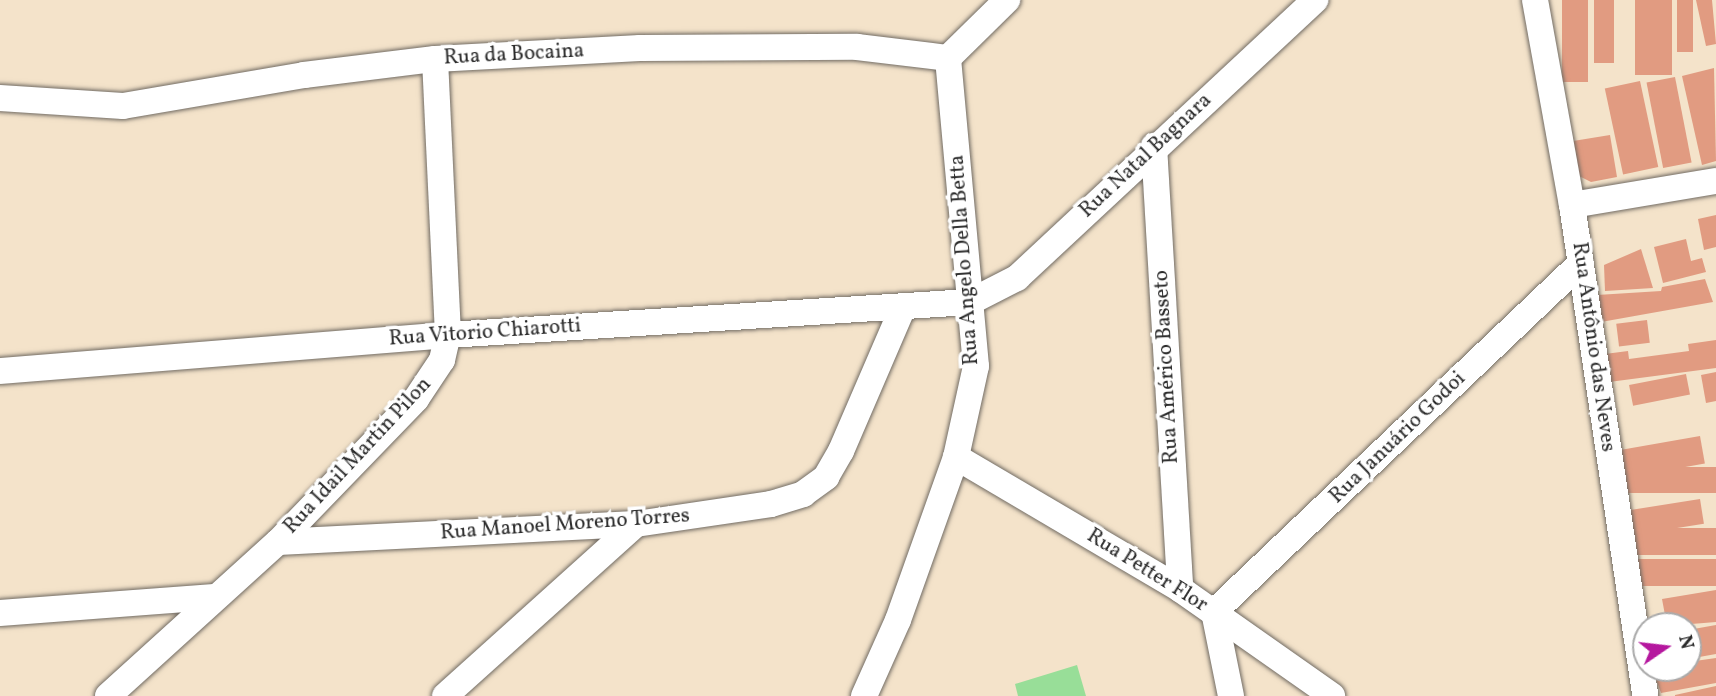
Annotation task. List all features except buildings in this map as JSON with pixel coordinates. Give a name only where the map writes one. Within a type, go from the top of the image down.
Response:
[{"type":"street","points":[[948,58],[1007,0]]},
{"type":"street","name":"Rua Natal Bagnara","points":[[970,302],[1017,278],[1154,146],[1315,0]]},
{"type":"street","name":"Rua Antônio das Neves","points":[[1535,0],[1572,205],[1645,696]]},
{"type":"street","name":"Rua da Bocaina","points":[[0,98],[123,106],[304,75],[435,60],[772,45],[857,47],[948,58]]},
{"type":"street","name":"Rua Angelo Della Betta","points":[[864,696],[898,620],[956,457],[976,366],[948,58]]},
{"type":"street","name":"Rua Idail Martin Pilon","points":[[108,696],[214,597],[278,542],[416,399],[442,360],[448,335],[435,60]]},
{"type":"street","name":"Rua Américo Basseto","points":[[1154,146],[1180,589]]},
{"type":"street","points":[[1572,205],[1716,181]]},
{"type":"street","name":"Rua Januário Godoi","points":[[1214,612],[1581,263]]},
{"type":"street","name":"Rua Vitorio Chiarotti","points":[[0,371],[448,335],[970,302]]},
{"type":"street","name":"Rua Manoel Moreno Torres","points":[[278,542],[636,524],[771,504],[803,494],[826,477],[903,307]]},
{"type":"street","name":"Rua Petter Flor","points":[[956,457],[1180,589],[1332,696]]},
{"type":"street","points":[[445,696],[636,524]]},
{"type":"street","points":[[0,613],[214,597]]},
{"type":"street","points":[[1214,612],[1231,696]]},
{"type":"green space","points":[[1077,665],[1086,696],[1018,696],[1015,684]]}]
